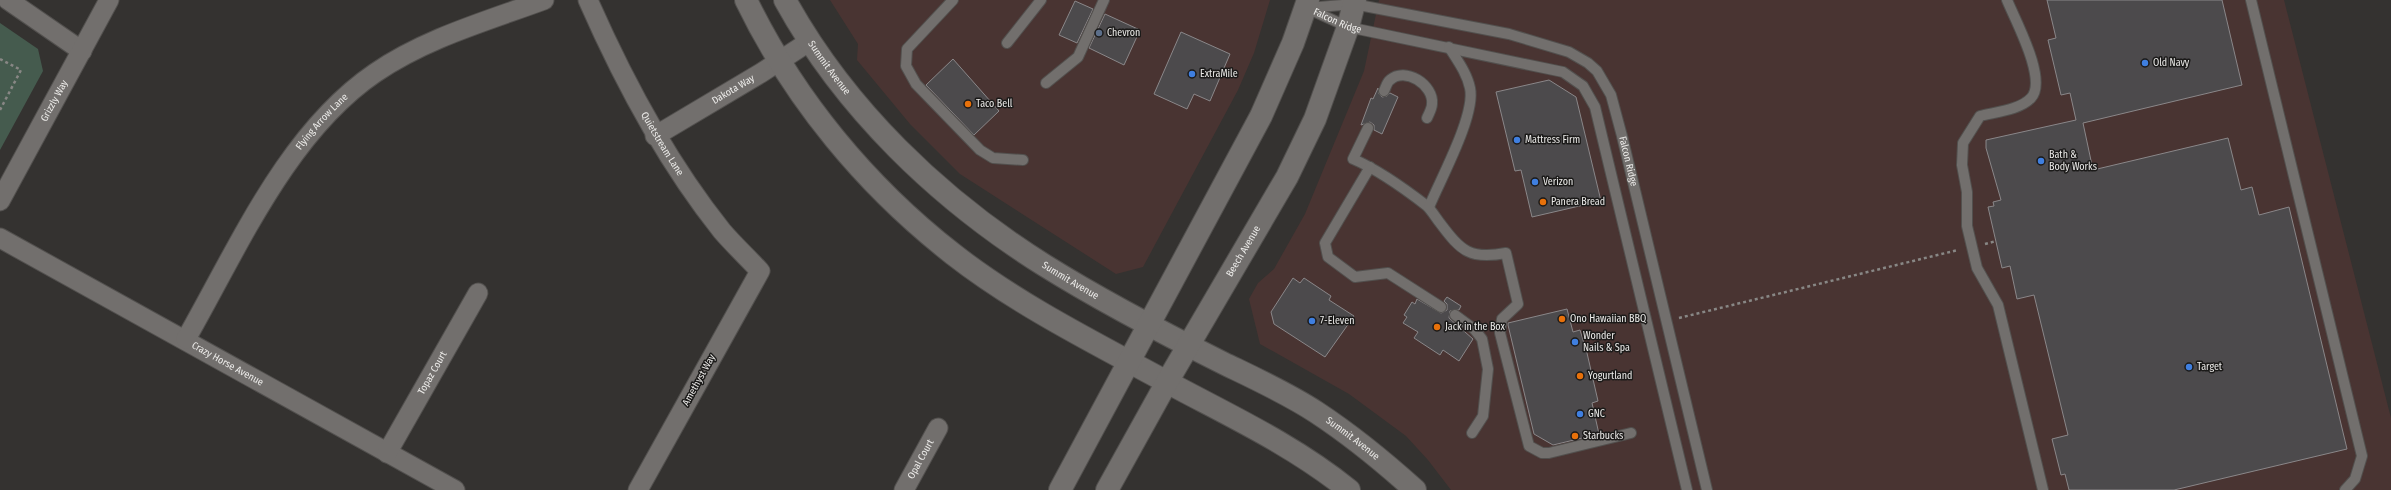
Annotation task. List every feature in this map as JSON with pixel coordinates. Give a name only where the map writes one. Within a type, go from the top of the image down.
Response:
[{"type":"main road","points":[[746,0],[761,31],[779,61],[828,133],[881,191],[953,254],[1012,294],[1129,361],[1280,441],[1326,471],[1349,490]]},
{"type":"main road","name":"Summit Avenue","points":[[785,0],[810,40],[846,90],[888,140],[981,223],[1045,266],[1149,324],[1315,412],[1384,462],[1415,490]]},
{"type":"main road","name":"Beech Avenue","points":[[1107,490],[1167,382],[1287,177],[1315,119],[1348,27],[1354,2]]},
{"type":"main road","points":[[1060,490],[1262,116],[1307,4]]},
{"type":"street","points":[[8,0],[82,51]]},
{"type":"street","name":"Grizzly Way","points":[[0,201],[109,0]]},
{"type":"street","name":"Flying Arrow Lane","points":[[186,339],[278,176],[306,137],[329,112],[375,72],[409,53],[440,38],[544,0]]},
{"type":"street","name":"Quietstream Lane","points":[[588,0],[616,64],[656,136],[723,232],[760,271]]},
{"type":"street","name":"Dakota Way","points":[[656,136],[779,61],[810,40]]},
{"type":"street","name":"Crazy Horse Avenue","points":[[0,238],[186,339],[455,490]]},
{"type":"street","name":"Amethyst Way","points":[[638,490],[760,271]]},
{"type":"street","name":"Topaz Court","points":[[387,453],[478,293]]},
{"type":"street","name":"Opal Court","points":[[904,490],[938,428]]},
{"type":"lane","points":[[953,0],[907,49],[906,66],[916,84],[980,150],[993,158],[1023,160]]},
{"type":"lane","points":[[1007,43],[1041,0]]},
{"type":"lane","points":[[1046,83],[1078,57],[1104,0]]},
{"type":"lane","points":[[2007,0],[2030,53],[2037,83],[2032,98],[2019,106],[1980,116],[1963,143],[1962,165],[1967,192],[1968,226],[1977,268],[1998,305],[2043,490]]},
{"type":"lane","points":[[2251,0],[2362,456],[2355,479],[2345,490]]},
{"type":"lane","name":"Falcon Ridge","points":[[1307,4],[1354,2],[1517,36],[1569,52],[1588,63],[1597,71],[1611,95],[1622,136],[1707,490]]},
{"type":"lane","name":"Falcon Ridge","points":[[1307,4],[1348,27],[1563,72],[1582,86],[1595,107],[1688,490]]},
{"type":"lane","points":[[1429,207],[1466,121],[1471,104],[1470,88],[1465,73],[1449,47]]},
{"type":"lane","points":[[1384,91],[1389,80],[1397,76],[1405,76],[1418,80],[1430,92],[1432,103],[1427,118]]},
{"type":"lane","points":[[1368,128],[1353,159],[1370,167],[1429,207],[1452,239],[1464,251],[1480,256],[1506,253],[1518,304],[1502,319],[1500,333],[1529,446],[1542,453],[1549,453],[1631,433]]},
{"type":"lane","points":[[1370,167],[1325,243],[1328,257],[1355,277],[1388,273],[1441,307]]},
{"type":"lane","points":[[1455,315],[1474,329],[1482,339],[1488,369],[1483,416],[1472,433]]},
{"type":"path","points":[[0,59],[21,70],[0,110]]},
{"type":"path","points":[[1677,319],[1996,241]]},
{"type":"shaded area","points":[[830,0],[1270,0],[1254,53],[1238,90],[1143,267],[1116,274],[960,174],[910,124],[857,60],[858,44]]},
{"type":"shaded area","points":[[1379,0],[2284,0],[2391,418],[2391,490],[1451,490],[1428,460],[1406,436],[1349,394],[1260,344],[1249,299],[1258,283],[1274,269],[1305,214],[1364,71]]},
{"type":"green space","points":[[0,23],[38,49],[43,71],[0,150]]},
{"type":"building","name":"Target","points":[[2047,0],[2222,0],[2242,85],[2083,123],[2093,170],[2228,138],[2241,190],[2252,187],[2259,215],[2289,207],[2347,449],[2174,490],[2069,490],[2065,474],[2061,475],[2052,439],[2068,435],[2034,295],[2017,299],[2010,266],[2002,268],[1988,207],[1994,206],[1993,202],[2001,200],[1986,148],[1986,140],[2076,120],[2070,93],[2061,95],[2048,40],[2056,38]]},
{"type":"building","points":[[1075,1],[1093,9],[1077,43],[1059,35]]},
{"type":"building","points":[[1105,14],[1140,30],[1124,65],[1089,48]]},
{"type":"building","name":"ExtraMile","points":[[1181,32],[1230,54],[1210,101],[1194,94],[1187,109],[1154,94]]},
{"type":"building","name":"Taco Bell","points":[[953,59],[999,111],[974,135],[926,85]]},
{"type":"building","points":[[1549,80],[1576,97],[1601,201],[1532,217],[1521,170],[1515,171],[1496,92]]},
{"type":"building","points":[[1378,88],[1379,94],[1382,97],[1387,96],[1390,93],[1398,97],[1382,134],[1374,130],[1374,125],[1370,122],[1361,125],[1371,98],[1373,99]]},
{"type":"building","name":"7-Eleven","points":[[1293,278],[1300,283],[1304,278],[1331,296],[1329,300],[1354,316],[1325,357],[1274,324],[1271,312]]},
{"type":"building","name":"Jack in the Box","points":[[1447,297],[1461,306],[1459,310],[1450,311],[1449,318],[1473,339],[1459,361],[1443,350],[1440,355],[1414,338],[1418,332],[1403,323],[1407,317],[1404,315],[1412,302],[1415,304],[1417,299],[1441,313],[1447,310],[1447,304],[1444,301]]},
{"type":"building","points":[[1567,309],[1573,332],[1580,330],[1587,353],[1598,401],[1592,403],[1599,434],[1553,445],[1534,434],[1508,323]]},
{"type":"place","name":"Chevron","points":[[1099,33]]},
{"type":"place","name":"Old Navy","points":[[2145,63]]},
{"type":"place","name":"ExtraMile","points":[[1192,74]]},
{"type":"place","name":"Taco Bell","points":[[968,104]]},
{"type":"place","name":"Mattress Firm","points":[[1517,140]]},
{"type":"place","name":"Bath & Body Works","points":[[2041,161]]},
{"type":"place","name":"Verizon","points":[[1535,182]]},
{"type":"place","name":"Panera Bread","points":[[1543,202]]},
{"type":"place","name":"Ono Hawaiian BBQ","points":[[1562,319]]},
{"type":"place","name":"7-Eleven","points":[[1312,321]]},
{"type":"place","name":"Jack in the Box","points":[[1437,327]]},
{"type":"place","name":"Wonder Nails & Spa","points":[[1575,342]]},
{"type":"place","name":"Target","points":[[2189,367]]},
{"type":"place","name":"Yogurtland","points":[[1580,376]]},
{"type":"place","name":"GNC","points":[[1580,414]]},
{"type":"place","name":"Starbucks","points":[[1575,436]]}]
